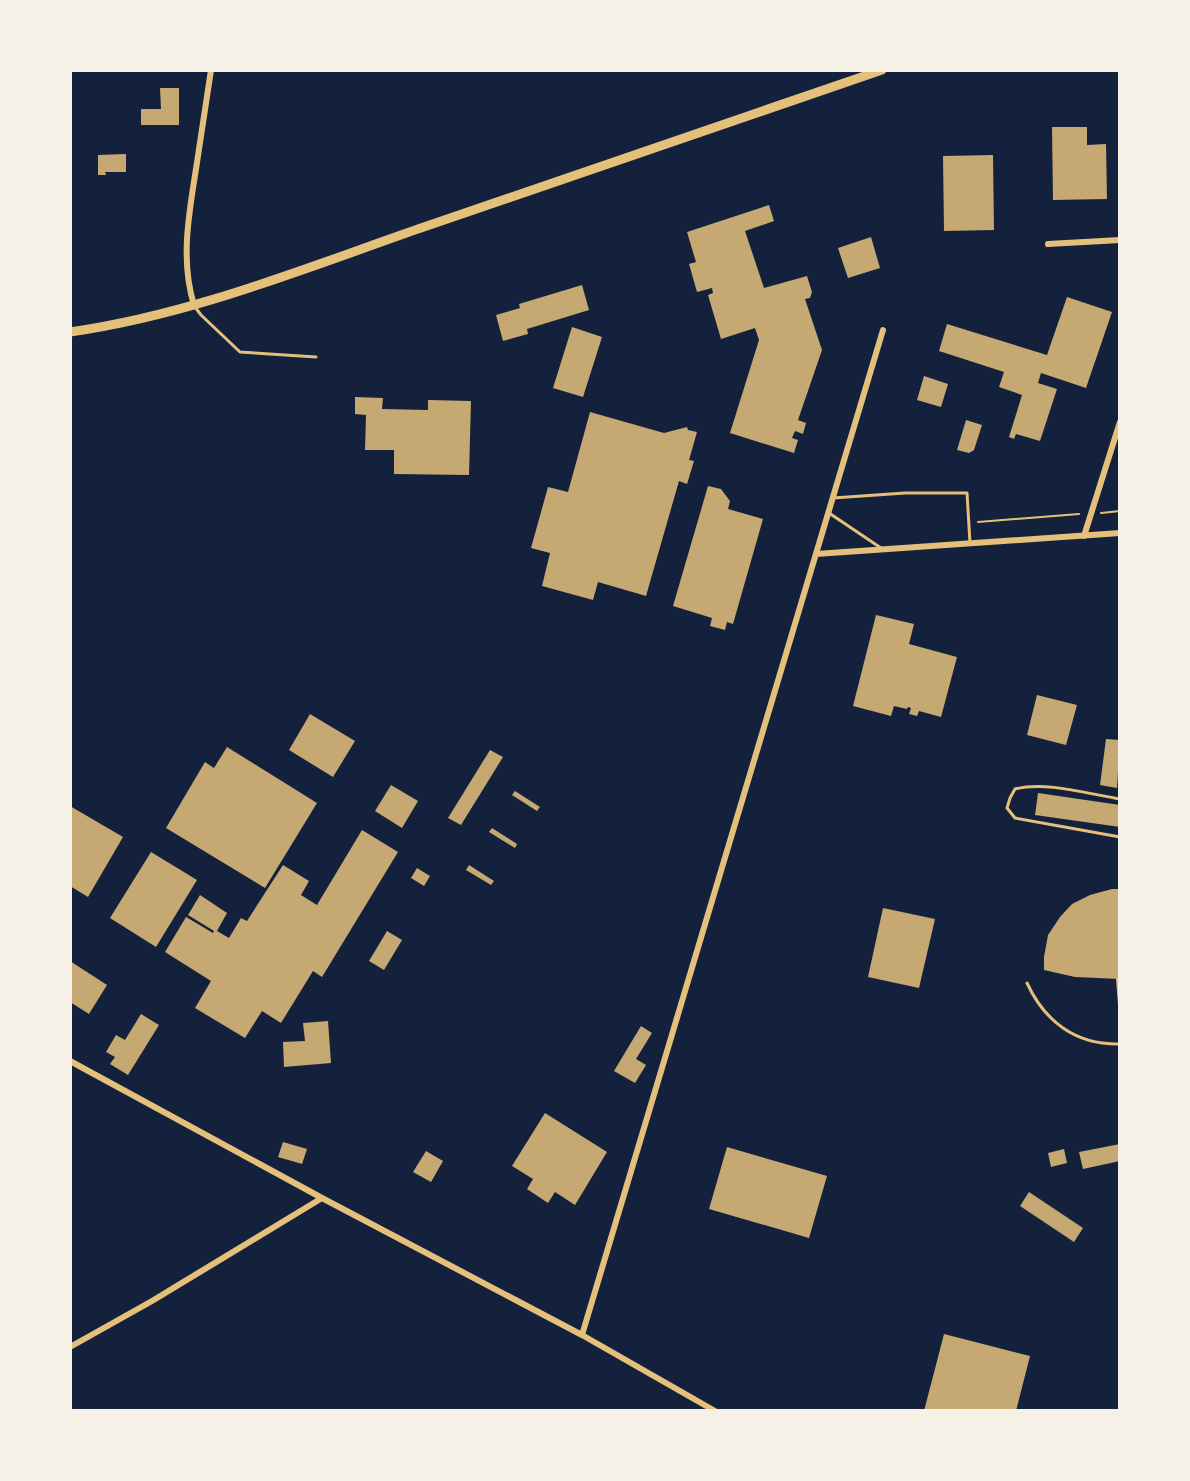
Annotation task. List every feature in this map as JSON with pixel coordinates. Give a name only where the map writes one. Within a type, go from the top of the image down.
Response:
[{"type":"main road","points":[[70,332],[105,327],[194,305],[267,283],[882,70]]},
{"type":"street","points":[[194,305],[186,262],[188,224],[211,70]]},
{"type":"street","points":[[1048,244],[1120,240]]},
{"type":"street","points":[[582,1335],[883,330]]},
{"type":"street","points":[[1084,536],[1120,422]]},
{"type":"street","points":[[816,554],[1120,533]]},
{"type":"street","points":[[70,1061],[582,1335],[715,1411]]},
{"type":"street","points":[[70,1347],[322,1198]]},
{"type":"lane","points":[[194,305],[240,352],[316,357]]},
{"type":"lane","points":[[832,498],[967,493],[970,543]]},
{"type":"lane","points":[[829,513],[881,548]]},
{"type":"lane","points":[[1120,799],[1026,786],[1015,789],[1007,808],[1015,818],[1120,837]]},
{"type":"lane","points":[[1027,983],[1034,999],[1057,1025],[1088,1039],[1120,1044]]},
{"type":"path","points":[[969,523],[1120,511]]},
{"type":"path","points":[[1117,979],[1120,1017]]},
{"type":"building","points":[[160,88],[179,88],[179,125],[141,125],[141,109],[161,109]]},
{"type":"building","points":[[1052,127],[1087,127],[1087,145],[1106,144],[1107,199],[1053,200]]},
{"type":"building","points":[[126,154],[126,172],[98,175],[98,155]]},
{"type":"building","points":[[993,155],[994,230],[944,231],[943,156]]},
{"type":"building","points":[[769,205],[774,221],[745,231],[764,288],[807,276],[812,292],[810,298],[805,299],[822,350],[798,420],[806,423],[803,434],[795,431],[792,438],[798,440],[794,453],[730,433],[759,340],[755,328],[721,339],[708,295],[713,293],[712,288],[697,292],[689,264],[696,262],[687,232]]},
{"type":"building","points":[[871,237],[880,268],[848,278],[838,248]]},
{"type":"building","points":[[582,285],[589,310],[527,329],[528,334],[503,341],[496,315],[520,308],[519,304]]},
{"type":"building","points":[[1067,297],[1112,312],[1086,388],[1041,373],[1038,383],[1057,389],[1040,441],[1016,434],[1014,439],[1009,437],[1022,395],[999,387],[1004,372],[939,351],[947,324],[1047,355]]},
{"type":"building","points":[[572,327],[602,337],[583,397],[553,388]]},
{"type":"building","points":[[924,376],[948,384],[941,407],[917,400]]},
{"type":"building","points":[[355,397],[383,398],[382,409],[428,410],[428,400],[471,401],[469,475],[394,474],[394,450],[365,450],[366,415],[355,414]]},
{"type":"building","points":[[590,412],[664,433],[687,427],[697,432],[689,460],[694,461],[687,484],[679,481],[646,596],[598,582],[593,600],[542,586],[550,553],[531,548],[548,487],[568,492]]},
{"type":"building","points":[[966,420],[982,425],[974,450],[969,453],[957,450]]},
{"type":"building","points":[[708,486],[721,489],[730,501],[728,509],[763,519],[733,624],[727,622],[725,630],[710,626],[712,618],[673,606]]},
{"type":"building","points":[[876,615],[914,624],[909,644],[957,657],[941,717],[919,711],[917,716],[909,714],[911,708],[908,707],[894,706],[891,716],[853,706]]},
{"type":"building","points":[[1037,695],[1077,705],[1066,745],[1027,735]]},
{"type":"building","points":[[310,714],[355,741],[333,777],[289,750]]},
{"type":"building","points":[[1106,739],[1120,740],[1117,788],[1100,785]]},
{"type":"building","points":[[227,747],[317,803],[265,888],[166,828],[205,762],[214,768]]},
{"type":"building","points":[[490,750],[503,757],[461,825],[448,818]]},
{"type":"building","points":[[391,785],[418,801],[402,828],[375,811]]},
{"type":"building","points":[[515,791],[540,807],[537,811],[512,795]]},
{"type":"building","points":[[1038,793],[1120,805],[1120,827],[1035,815]]},
{"type":"building","points":[[70,806],[123,837],[88,897],[70,886]]},
{"type":"building","points":[[492,828],[517,844],[515,848],[489,832]]},
{"type":"building","points":[[362,830],[398,852],[322,977],[313,971],[281,1023],[262,1011],[245,1038],[195,1008],[211,981],[165,952],[186,917],[213,933],[188,915],[200,895],[227,913],[217,931],[229,938],[241,918],[247,921],[283,865],[309,881],[301,895],[317,905]]},
{"type":"building","points":[[151,852],[197,880],[156,947],[110,918]]},
{"type":"building","points":[[469,865],[494,881],[491,885],[466,870]]},
{"type":"building","points":[[417,868],[430,876],[424,886],[411,878]]},
{"type":"building","points":[[1120,889],[1120,979],[1075,977],[1044,970],[1048,935],[1060,917],[1072,904]]},
{"type":"building","points":[[883,908],[935,919],[919,988],[868,977]]},
{"type":"building","points":[[387,931],[402,940],[384,970],[369,961]]},
{"type":"building","points":[[70,961],[107,985],[89,1014],[70,1002]]},
{"type":"building","points":[[141,1014],[159,1025],[128,1075],[110,1064],[115,1057],[106,1052],[116,1035],[125,1040]]},
{"type":"building","points":[[328,1021],[331,1063],[284,1067],[283,1042],[305,1041],[303,1023]]},
{"type":"building","points":[[641,1026],[652,1033],[636,1059],[646,1065],[635,1083],[614,1071]]},
{"type":"building","points":[[545,1113],[607,1152],[575,1205],[555,1192],[548,1203],[527,1189],[533,1179],[512,1166]]},
{"type":"building","points":[[283,1142],[307,1149],[302,1164],[278,1157]]},
{"type":"building","points":[[1120,1144],[1120,1161],[1083,1169],[1079,1152]]},
{"type":"building","points":[[727,1147],[827,1176],[809,1238],[709,1209]]},
{"type":"building","points":[[1064,1149],[1067,1163],[1051,1167],[1048,1153]]},
{"type":"building","points":[[426,1151],[443,1161],[431,1182],[413,1172]]},
{"type":"building","points":[[1029,1192],[1083,1228],[1074,1242],[1020,1206]]},
{"type":"building","points":[[944,1334],[1030,1356],[1016,1411],[924,1411]]}]
